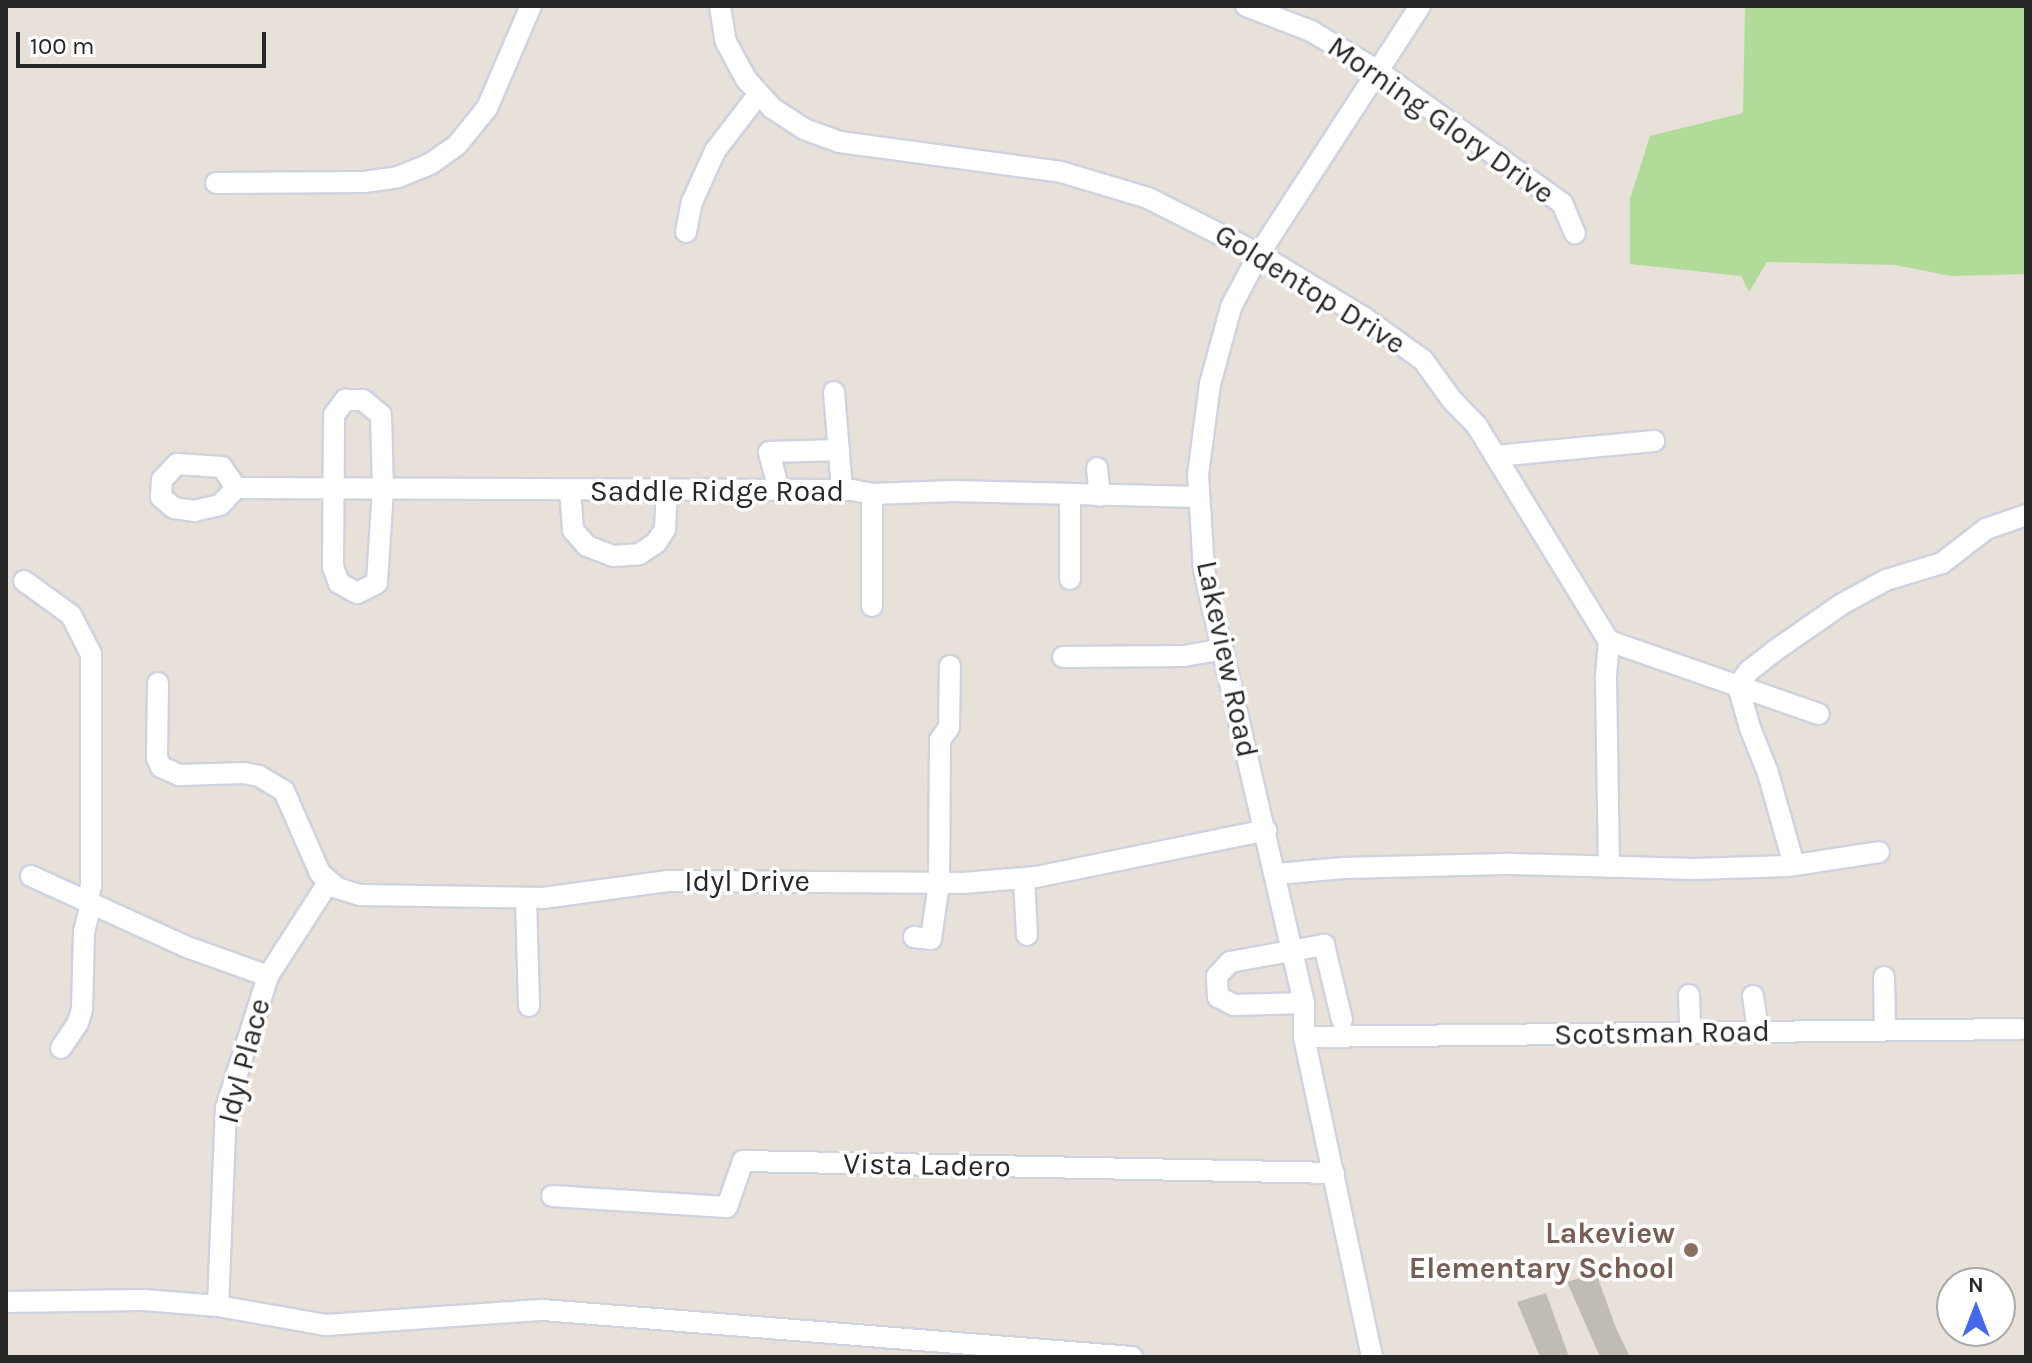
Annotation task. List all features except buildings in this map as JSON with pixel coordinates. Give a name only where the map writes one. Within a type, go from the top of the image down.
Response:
[{"type":"street","name":"Goldentop Drive","points":[[720,6],[726,42],[758,95],[787,119],[821,136],[840,142],[1061,172],[1148,198],[1259,254],[1363,317],[1423,360],[1452,400],[1477,426],[1609,641]]},
{"type":"street","name":"Morning Glory Drive","points":[[1246,6],[1311,31],[1378,71],[1562,203],[1575,233]]},
{"type":"street","name":"Lakeview Road","points":[[1372,1357],[1304,1037],[1303,1000],[1204,570],[1198,497],[1210,384],[1231,307],[1259,254],[1420,6]]},
{"type":"street","points":[[216,183],[364,182],[398,177],[430,164],[457,145],[487,108],[526,7]]},
{"type":"street","points":[[686,232],[692,202],[715,151],[758,95]]},
{"type":"street","points":[[834,392],[842,490]]},
{"type":"street","points":[[345,400],[363,400],[381,415],[383,489],[377,583],[357,593],[339,583],[333,567],[333,489],[334,415],[345,400]]},
{"type":"street","points":[[1495,456],[1654,441]]},
{"type":"street","points":[[779,490],[765,443],[839,450]]},
{"type":"street","points":[[1097,468],[1100,496]]},
{"type":"street","name":"Saddle Ridge Road","points":[[236,488],[842,490],[872,494],[953,491],[1198,497]]},
{"type":"street","points":[[570,490],[573,530],[587,546],[613,556],[639,554],[656,543],[665,529],[667,491]]},
{"type":"street","points":[[872,494],[872,606]]},
{"type":"street","points":[[1070,496],[1070,579]]},
{"type":"street","points":[[1738,686],[1749,671],[1773,652],[1842,604],[1886,580],[1942,563],[1986,529],[2026,515]]},
{"type":"street","points":[[24,581],[71,615],[91,654],[91,886],[84,932],[82,1009],[78,1023],[61,1048]]},
{"type":"street","points":[[1609,867],[1606,679],[1609,641],[1819,714]]},
{"type":"street","points":[[1063,657],[1162,657],[1222,649]]},
{"type":"street","points":[[914,937],[931,939],[939,883],[940,740],[949,727],[950,666]]},
{"type":"street","points":[[158,683],[157,758],[161,767],[179,775],[244,773],[259,776],[284,791],[313,862],[328,883]]},
{"type":"street","points":[[1738,686],[1768,773],[1794,865]]},
{"type":"street","name":"Idyl Drive","points":[[328,883],[348,892],[371,896],[526,898],[667,881],[939,883],[1024,878],[1266,830]]},
{"type":"street","points":[[1276,874],[1344,868],[1498,865],[1694,869],[1794,865],[1879,852]]},
{"type":"street","points":[[31,876],[187,947],[268,976]]},
{"type":"street","points":[[1024,878],[1027,935]]},
{"type":"street","name":"Idyl Place","points":[[218,1306],[226,1108],[268,976],[328,883]]},
{"type":"street","points":[[526,898],[529,1006]]},
{"type":"street","points":[[1334,985],[1303,1000],[1234,1005],[1218,997],[1217,976],[1230,962],[1324,945],[1334,985],[1342,1020]]},
{"type":"street","points":[[1884,977],[1885,1030]]},
{"type":"street","points":[[1689,995],[1690,1032]]},
{"type":"street","points":[[1753,996],[1758,1031]]},
{"type":"street","name":"Scotsman Road","points":[[1304,1037],[2020,1029]]},
{"type":"street","name":"Vista Ladero","points":[[552,1196],[727,1207],[743,1161],[1334,1173]]},
{"type":"street","points":[[6,1302],[144,1300],[218,1306],[326,1325],[543,1310],[1098,1357],[1132,1357]]},
{"type":"green space","points":[[1745,6],[2026,6],[2026,274],[1951,276],[1895,265],[1767,262],[1749,292],[1741,276],[1630,264],[1630,199],[1650,136],[1743,113]]},
{"type":"place","name":"Lakeview Elementary School","points":[[1691,1250]]}]
